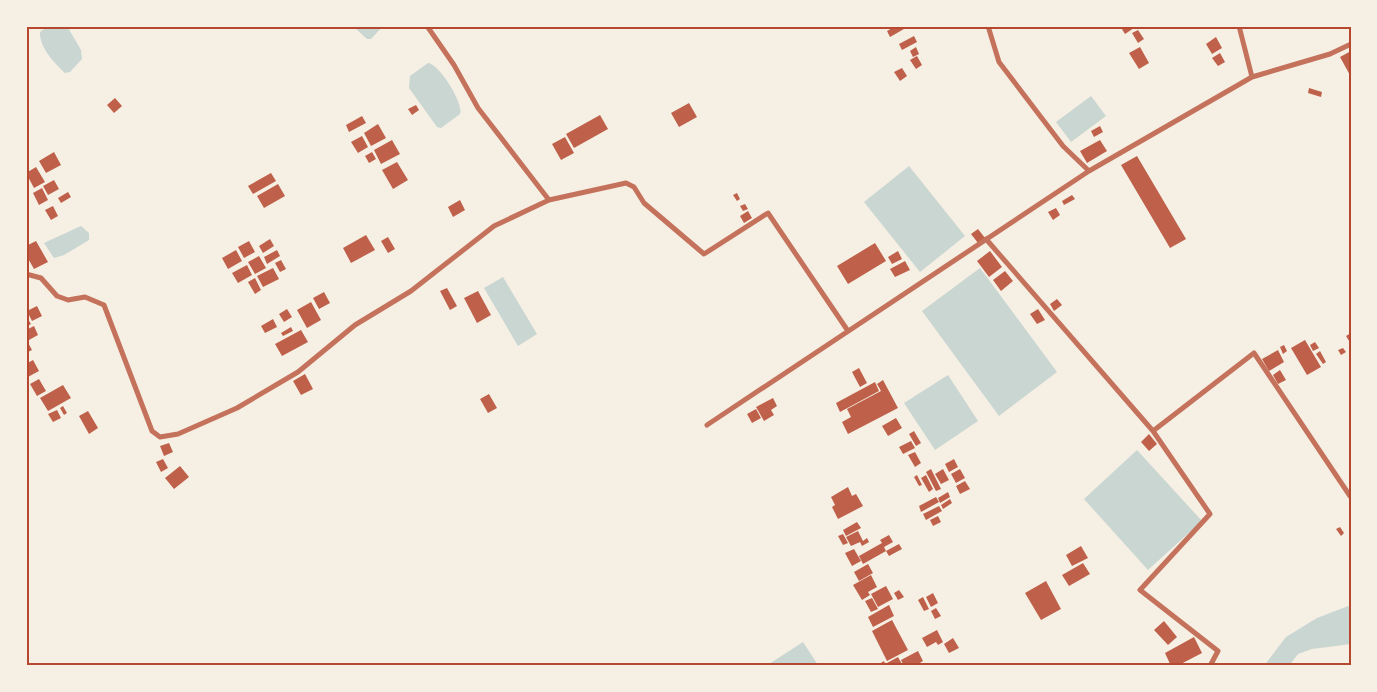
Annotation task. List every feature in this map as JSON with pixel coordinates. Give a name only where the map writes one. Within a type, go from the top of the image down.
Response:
[{"type":"street","points":[[427,26],[454,65],[478,108],[549,200]]},
{"type":"street","points":[[988,26],[999,62],[1063,146],[1089,171]]},
{"type":"street","points":[[1239,26],[1252,76]]},
{"type":"street","points":[[707,425],[1089,171],[1252,76],[1330,54],[1351,44]]},
{"type":"street","points":[[26,274],[41,278],[57,296],[68,300],[85,297],[104,305],[152,430],[160,436],[178,434],[237,408],[298,372],[355,324],[411,291],[494,226],[549,200],[626,183],[634,186],[644,203],[704,254],[768,213],[848,331]]},
{"type":"street","points":[[986,239],[1153,431],[1210,514],[1140,590],[1218,652],[1210,666]]},
{"type":"street","points":[[1153,431],[1254,353],[1350,496]]},
{"type":"shaded area","points":[[48,26],[67,26],[81,50],[82,59],[70,72],[65,73],[57,65],[48,55],[42,43],[40,32]]},
{"type":"shaded area","points":[[353,26],[383,26],[371,39],[367,39]]},
{"type":"shaded area","points":[[428,63],[438,70],[450,85],[455,93],[460,109],[460,114],[441,128],[437,127],[409,88],[410,76]]},
{"type":"shaded area","points":[[1091,96],[1106,116],[1071,142],[1056,122]]},
{"type":"shaded area","points":[[909,166],[965,236],[920,272],[864,202]]},
{"type":"shaded area","points":[[81,226],[89,233],[89,240],[64,255],[54,258],[44,243]]},
{"type":"shaded area","points":[[980,268],[1057,372],[999,416],[922,311]]},
{"type":"shaded area","points":[[503,277],[537,334],[518,346],[484,288]]},
{"type":"shaded area","points":[[948,375],[978,421],[935,450],[904,403]]},
{"type":"shaded area","points":[[1137,450],[1202,521],[1148,570],[1084,499]]},
{"type":"shaded area","points":[[1351,605],[1351,644],[1312,649],[1298,654],[1289,666],[1264,666],[1286,637],[1317,618]]},
{"type":"shaded area","points":[[803,642],[818,665],[766,666]]},
{"type":"building","points":[[896,26],[902,26],[904,29],[890,37],[887,31]]},
{"type":"building","points":[[1120,26],[1137,26],[1125,34]]},
{"type":"building","points":[[1138,30],[1144,39],[1138,43],[1132,33]]},
{"type":"building","points":[[914,36],[917,42],[902,50],[899,44]]},
{"type":"building","points":[[1216,37],[1222,48],[1212,54],[1206,44]]},
{"type":"building","points":[[916,47],[919,54],[913,57],[910,51]]},
{"type":"building","points":[[1140,47],[1149,63],[1139,69],[1129,53]]},
{"type":"building","points":[[1351,51],[1351,77],[1340,57]]},
{"type":"building","points":[[1220,53],[1225,62],[1218,66],[1212,58]]},
{"type":"building","points":[[917,56],[922,65],[916,69],[910,60]]},
{"type":"building","points":[[902,68],[907,76],[900,81],[894,72]]},
{"type":"building","points":[[1309,88],[1322,92],[1321,97],[1308,93]]},
{"type":"building","points":[[115,98],[122,106],[114,113],[107,105]]},
{"type":"building","points":[[689,103],[697,117],[679,127],[671,113]]},
{"type":"building","points":[[416,105],[419,110],[412,115],[408,109]]},
{"type":"building","points":[[600,115],[608,129],[574,148],[566,134]]},
{"type":"building","points":[[362,116],[366,123],[349,132],[346,125]]},
{"type":"building","points":[[378,124],[386,138],[371,146],[364,133]]},
{"type":"building","points":[[1100,126],[1103,132],[1094,137],[1091,131]]},
{"type":"building","points":[[362,136],[368,147],[358,153],[351,142]]},
{"type":"building","points":[[565,137],[574,153],[561,160],[552,144]]},
{"type":"building","points":[[392,140],[400,154],[381,164],[374,150]]},
{"type":"building","points":[[1100,140],[1107,151],[1087,163],[1080,151]]},
{"type":"building","points":[[54,152],[61,165],[46,173],[39,161]]},
{"type":"building","points":[[372,152],[376,159],[369,163],[365,156]]},
{"type":"building","points":[[1137,156],[1186,239],[1170,248],[1121,165]]},
{"type":"building","points":[[397,162],[408,180],[393,189],[382,170]]},
{"type":"building","points":[[36,167],[45,182],[34,188],[26,173]]},
{"type":"building","points":[[271,173],[276,181],[253,194],[248,186]]},
{"type":"building","points":[[54,180],[59,189],[48,195],[43,186]]},
{"type":"building","points":[[278,184],[285,196],[264,208],[257,196]]},
{"type":"building","points":[[42,188],[48,200],[39,205],[33,193]]},
{"type":"building","points":[[68,192],[71,197],[61,203],[58,198]]},
{"type":"building","points":[[737,193],[740,199],[737,201],[733,195]]},
{"type":"building","points":[[1072,195],[1075,199],[1064,205],[1062,201]]},
{"type":"building","points":[[460,200],[465,210],[453,217],[448,207]]},
{"type":"building","points":[[745,204],[748,209],[743,211],[740,206]]},
{"type":"building","points":[[53,206],[58,216],[51,220],[45,210]]},
{"type":"building","points":[[1056,208],[1060,215],[1053,220],[1048,212]]},
{"type":"building","points":[[748,211],[752,218],[744,223],[740,216]]},
{"type":"building","points":[[978,229],[985,238],[978,243],[971,234]]},
{"type":"building","points":[[366,235],[375,250],[351,263],[343,248]]},
{"type":"building","points":[[388,237],[395,249],[388,253],[381,241]]},
{"type":"building","points":[[270,239],[274,246],[263,253],[259,246]]},
{"type":"building","points":[[36,241],[48,262],[34,269],[26,255],[26,246]]},
{"type":"building","points":[[249,241],[255,252],[244,258],[238,247]]},
{"type":"building","points":[[875,243],[886,261],[848,284],[837,266]]},
{"type":"building","points":[[236,250],[242,261],[228,269],[222,258]]},
{"type":"building","points":[[277,250],[280,256],[267,264],[264,257]]},
{"type":"building","points":[[898,251],[902,259],[892,264],[888,257]]},
{"type":"building","points":[[990,251],[1002,267],[989,277],[977,261]]},
{"type":"building","points":[[259,256],[266,268],[255,274],[248,262]]},
{"type":"building","points":[[281,260],[286,269],[280,272],[275,263]]},
{"type":"building","points":[[905,261],[910,270],[895,277],[890,269]]},
{"type":"building","points":[[247,265],[252,275],[238,283],[232,273]]},
{"type":"building","points":[[273,268],[279,279],[263,287],[257,276]]},
{"type":"building","points":[[1005,271],[1013,281],[1001,291],[993,280]]},
{"type":"building","points":[[255,278],[261,290],[255,294],[248,282]]},
{"type":"building","points":[[447,288],[457,306],[450,310],[440,291]]},
{"type":"building","points":[[478,291],[491,315],[477,323],[464,298]]},
{"type":"building","points":[[324,292],[330,303],[319,309],[313,298]]},
{"type":"building","points":[[1057,299],[1062,305],[1054,311],[1050,304]]},
{"type":"building","points":[[311,302],[321,320],[307,328],[297,310]]},
{"type":"building","points":[[37,306],[42,316],[32,321],[27,311]]},
{"type":"building","points":[[287,309],[292,317],[284,322],[279,314]]},
{"type":"building","points":[[1038,309],[1045,320],[1037,324],[1030,314]]},
{"type":"building","points":[[26,316],[31,324],[26,327]]},
{"type":"building","points":[[273,319],[277,327],[265,333],[261,326]]},
{"type":"building","points":[[34,326],[38,335],[29,340],[26,330]]},
{"type":"building","points":[[291,327],[293,331],[283,336],[281,333]]},
{"type":"building","points":[[301,330],[308,342],[282,356],[275,344]]},
{"type":"building","points":[[1351,333],[1351,344],[1346,336]]},
{"type":"building","points":[[26,339],[32,350],[26,353]]},
{"type":"building","points":[[1305,340],[1321,367],[1307,375],[1291,348]]},
{"type":"building","points":[[1315,342],[1319,348],[1313,351],[1310,345]]},
{"type":"building","points":[[1284,345],[1287,351],[1283,354],[1280,347]]},
{"type":"building","points":[[1343,348],[1346,352],[1341,355],[1338,350]]},
{"type":"building","points":[[1278,350],[1284,362],[1269,371],[1262,359]]},
{"type":"building","points":[[1320,351],[1326,362],[1323,364],[1316,354]]},
{"type":"building","points":[[33,360],[39,371],[26,378],[26,364]]},
{"type":"building","points":[[859,368],[867,383],[860,387],[852,372]]},
{"type":"building","points":[[1280,370],[1286,380],[1278,384],[1273,375]]},
{"type":"building","points":[[305,374],[313,389],[301,395],[293,381]]},
{"type":"building","points":[[39,379],[46,391],[37,396],[30,384]]},
{"type":"building","points":[[883,380],[898,408],[848,434],[842,422],[851,417],[847,409],[881,391],[877,384]]},
{"type":"building","points":[[875,382],[879,391],[840,412],[836,403]]},
{"type":"building","points":[[63,385],[71,398],[48,411],[40,398]]},
{"type":"building","points":[[489,394],[497,408],[488,413],[480,399]]},
{"type":"building","points":[[773,398],[777,406],[771,410],[774,415],[764,421],[756,407]]},
{"type":"building","points":[[63,406],[67,413],[64,415],[60,408]]},
{"type":"building","points":[[756,409],[761,418],[752,423],[747,414]]},
{"type":"building","points":[[57,410],[61,418],[53,422],[48,414]]},
{"type":"building","points":[[88,411],[98,428],[89,434],[79,416]]},
{"type":"building","points":[[896,418],[902,428],[888,436],[882,426]]},
{"type":"building","points":[[914,431],[921,443],[916,446],[909,434]]},
{"type":"building","points":[[1149,434],[1157,444],[1149,451],[1141,442]]},
{"type":"building","points":[[911,441],[915,448],[903,454],[899,447]]},
{"type":"building","points":[[169,443],[173,452],[164,456],[160,446]]},
{"type":"building","points":[[915,452],[921,463],[915,467],[908,455]]},
{"type":"building","points":[[163,459],[168,468],[161,472],[156,462]]},
{"type":"building","points":[[954,459],[958,467],[949,472],[945,464]]},
{"type":"building","points":[[180,466],[189,477],[174,489],[165,478]]},
{"type":"building","points":[[931,469],[941,489],[936,491],[926,472]]},
{"type":"building","points":[[943,469],[949,480],[941,484],[935,474]]},
{"type":"building","points":[[960,469],[965,478],[956,483],[951,474]]},
{"type":"building","points":[[917,475],[922,485],[919,486],[914,477]]},
{"type":"building","points":[[926,475],[933,489],[929,492],[921,478]]},
{"type":"building","points":[[965,481],[970,489],[960,494],[956,486]]},
{"type":"building","points":[[848,487],[852,496],[856,494],[863,506],[838,519],[832,507],[835,505],[831,497]]},
{"type":"building","points":[[948,492],[950,497],[940,503],[938,498]]},
{"type":"building","points":[[936,497],[939,502],[921,512],[919,506]]},
{"type":"building","points":[[950,499],[952,503],[943,509],[941,505]]},
{"type":"building","points":[[939,506],[942,511],[926,520],[923,514]]},
{"type":"building","points":[[938,516],[941,522],[933,526],[930,520]]},
{"type":"building","points":[[857,522],[861,528],[846,536],[843,530]]},
{"type":"building","points":[[1340,527],[1344,533],[1341,536],[1336,529]]},
{"type":"building","points":[[858,531],[863,541],[867,538],[869,542],[862,546],[860,542],[851,546],[846,537]]},
{"type":"building","points":[[843,534],[848,543],[843,545],[838,536]]},
{"type":"building","points":[[889,535],[893,542],[884,547],[886,551],[863,564],[859,556],[882,543],[880,540]]},
{"type":"building","points":[[899,544],[902,549],[889,556],[886,551]]},
{"type":"building","points":[[1081,546],[1088,558],[1072,566],[1066,555]]},
{"type":"building","points":[[854,549],[861,561],[852,566],[845,553]]},
{"type":"building","points":[[1083,563],[1090,574],[1069,586],[1062,575]]},
{"type":"building","points":[[868,564],[873,573],[859,581],[854,572]]},
{"type":"building","points":[[871,575],[877,587],[868,592],[870,595],[862,600],[853,585]]},
{"type":"building","points":[[1046,581],[1061,609],[1041,620],[1025,593]]},
{"type":"building","points":[[886,586],[893,599],[878,607],[871,594]]},
{"type":"building","points":[[899,590],[904,597],[898,600],[894,593]]},
{"type":"building","points":[[933,593],[938,603],[931,607],[926,597]]},
{"type":"building","points":[[923,597],[929,609],[924,611],[918,600]]},
{"type":"building","points":[[872,598],[878,609],[871,612],[865,601]]},
{"type":"building","points":[[889,605],[894,616],[873,627],[868,617]]},
{"type":"building","points":[[936,608],[941,616],[935,619],[931,611]]},
{"type":"building","points":[[892,620],[908,650],[887,661],[872,631]]},
{"type":"building","points":[[1164,621],[1177,637],[1168,645],[1154,630]]},
{"type":"building","points":[[937,630],[943,642],[938,645],[936,642],[927,647],[922,638]]},
{"type":"building","points":[[1194,637],[1202,653],[1177,666],[1171,666],[1165,653]]},
{"type":"building","points":[[953,638],[959,648],[949,653],[944,644]]},
{"type":"building","points":[[918,651],[923,661],[915,666],[904,666],[901,660]]},
{"type":"building","points":[[898,657],[903,666],[888,666],[887,663]]},
{"type":"building","points":[[884,661],[886,666],[876,666]]}]
